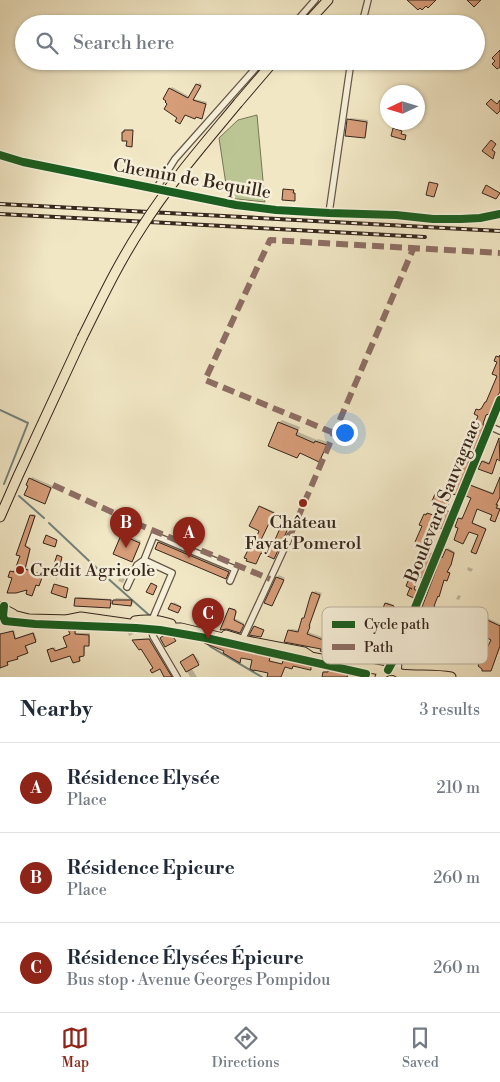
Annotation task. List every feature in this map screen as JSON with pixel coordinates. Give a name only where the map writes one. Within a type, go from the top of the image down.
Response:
[{"type":"main road","points":[[314,15],[328,0]]},
{"type":"main road","points":[[1,516],[82,338],[118,266],[172,184],[266,70]]},
{"type":"main road","points":[[0,607],[15,615]]},
{"type":"main road","points":[[0,617],[38,615],[50,619],[66,620],[81,617],[128,622],[164,622],[207,634],[214,633],[304,652],[310,656],[322,659]]},
{"type":"main road","points":[[348,664],[383,674],[394,670],[400,674],[451,677]]},
{"type":"street","points":[[302,15],[315,0]]},
{"type":"street","points":[[364,15],[368,0]]},
{"type":"street","points":[[156,189],[175,159],[254,70]]},
{"type":"street","points":[[329,213],[350,70]]},
{"type":"street","name":"Chemin de Bequille","points":[[0,154],[23,162],[156,189],[236,205],[276,210],[396,215],[434,219],[480,218],[500,214]]},
{"type":"street","name":"Boulevard Sauvagnac","points":[[415,607],[500,400]]},
{"type":"street","points":[[489,426],[500,431]]},
{"type":"street","points":[[127,587],[138,565],[144,560],[154,535],[235,569],[230,580]]},
{"type":"street","points":[[242,640],[290,536]]},
{"type":"street","points":[[144,560],[172,573],[151,623],[152,636],[177,677]]},
{"type":"street","name":"Boulevard Sauvagnac","points":[[383,674],[392,664]]},
{"type":"green space","points":[[257,115],[265,202],[228,198],[219,138],[238,120]]},
{"type":"building","points":[[407,0],[436,0],[428,8],[426,6],[422,10],[420,8],[418,10]]},
{"type":"building","points":[[467,0],[481,0],[474,7]]},
{"type":"building","points":[[500,50],[500,67],[497,69],[492,64],[495,61],[492,58]]},
{"type":"building","points":[[196,84],[201,86],[193,100],[206,104],[202,119],[196,117],[195,119],[185,115],[180,124],[175,121],[177,118],[164,109],[167,104],[163,99],[169,88],[188,98]]},
{"type":"building","points":[[491,99],[497,104],[500,100],[500,111],[497,114],[486,104]]},
{"type":"building","points":[[347,119],[367,122],[365,138],[345,136]]},
{"type":"building","points":[[124,130],[133,130],[132,147],[126,146],[127,141],[122,141],[122,132]]},
{"type":"building","points":[[392,130],[402,131],[401,134],[406,135],[405,140],[391,136]]},
{"type":"building","points":[[491,140],[496,144],[492,150],[495,152],[493,159],[482,151]]},
{"type":"building","points":[[429,182],[438,184],[434,197],[426,195]]},
{"type":"building","points":[[486,185],[500,193],[496,199],[482,193]]},
{"type":"building","points":[[283,189],[294,190],[295,201],[282,200]]},
{"type":"building","points":[[500,355],[500,392],[489,414],[486,415],[484,426],[456,495],[453,494],[446,510],[449,512],[442,529],[437,527],[433,534],[426,551],[432,554],[422,578],[419,577],[414,589],[417,591],[414,598],[407,595],[410,588],[406,586],[411,574],[409,573],[411,569],[417,571],[421,562],[419,561],[423,546],[415,542],[422,526],[419,525],[424,514],[436,516],[441,504],[432,501],[435,494],[438,496],[439,493],[445,496],[450,481],[448,480],[461,450],[466,452],[471,440],[468,439],[478,416],[474,414],[476,409],[481,409],[486,402],[497,376],[492,374],[497,362],[494,361],[496,356],[499,357]]},
{"type":"building","points":[[278,422],[298,430],[296,435],[314,443],[315,441],[327,445],[319,462],[300,453],[297,458],[268,446]]},
{"type":"building","points":[[499,438],[500,461],[497,459],[492,474],[478,469],[482,461],[489,464]]},
{"type":"building","points":[[500,477],[500,497],[496,508],[500,509],[495,522],[490,520],[492,515],[477,509],[472,523],[486,529],[476,554],[471,552],[478,535],[469,532],[463,544],[454,540],[458,528],[455,527],[458,518],[462,519],[471,498],[466,496],[470,485],[493,494]]},
{"type":"building","points":[[29,478],[51,488],[45,504],[24,495]]},
{"type":"building","points":[[259,506],[274,513],[259,544],[268,549],[272,541],[274,542],[285,517],[292,520],[274,559],[261,553],[256,564],[246,561],[247,559],[244,558],[248,550],[250,551],[259,531],[249,526]]},
{"type":"building","points":[[30,515],[35,516],[25,546],[30,549],[25,569],[43,575],[39,586],[36,585],[32,596],[26,594],[27,590],[7,593],[12,578],[8,577],[10,571],[14,572],[20,556],[16,555]]},
{"type":"building","points":[[46,535],[57,540],[55,547],[43,543]]},
{"type":"building","points":[[121,535],[140,543],[132,562],[113,554]]},
{"type":"building","points":[[158,542],[229,572],[226,579],[155,549]]},
{"type":"building","points":[[446,549],[454,553],[447,572],[450,573],[447,581],[444,580],[435,607],[422,607],[441,557]]},
{"type":"building","points":[[57,555],[62,557],[57,578],[50,576]]},
{"type":"building","points":[[276,577],[284,580],[272,606],[264,603]]},
{"type":"building","points":[[151,583],[157,586],[153,595],[146,592]]},
{"type":"building","points":[[54,584],[68,588],[66,598],[51,593]]},
{"type":"building","points":[[312,592],[320,595],[307,634],[322,640],[322,651],[320,651],[321,649],[284,642],[288,630],[298,632]]},
{"type":"building","points":[[75,598],[111,600],[110,608],[74,606]]},
{"type":"building","points":[[113,600],[132,600],[131,606],[112,604]]},
{"type":"building","points":[[209,601],[215,603],[212,610],[210,609],[208,613],[198,608],[201,602],[207,604]]},
{"type":"building","points":[[171,603],[181,607],[178,613],[168,609]]},
{"type":"building","points":[[385,603],[394,606],[394,607],[383,607]]},
{"type":"building","points":[[229,608],[236,612],[234,620],[244,625],[240,633],[227,629],[220,630]]},
{"type":"building","points":[[488,620],[500,626],[500,646],[491,671],[482,671],[478,666],[479,664],[488,664],[488,646],[491,640],[488,638]]},
{"type":"building","points":[[254,626],[264,630],[261,637],[249,635]]},
{"type":"building","points":[[67,627],[75,627],[75,634],[89,635],[89,646],[84,646],[84,656],[79,657],[80,661],[73,663],[70,656],[51,662],[47,650],[53,648],[55,651],[67,647],[63,637],[70,634]]},
{"type":"building","points":[[13,631],[15,639],[33,633],[36,642],[25,646],[28,653],[17,657],[18,659],[7,662],[8,665],[0,668],[0,634]]},
{"type":"building","points":[[166,634],[172,635],[176,641],[165,647],[160,638]]},
{"type":"building","points":[[149,639],[172,677],[164,677],[160,669],[152,673],[150,670],[153,668],[141,649],[139,650],[132,640]]},
{"type":"building","points":[[205,640],[267,654],[270,658],[269,661],[282,664],[287,658],[305,664],[305,662],[311,664],[311,670],[293,666],[292,669],[285,667],[281,677],[267,677],[268,673],[250,669],[252,660],[241,658],[240,663],[223,653],[224,651],[204,643]]},
{"type":"building","points":[[193,654],[199,665],[186,672],[180,662]]},
{"type":"building","points":[[329,668],[349,672],[347,677],[322,677],[323,672],[328,672]]},
{"type":"waterway","points":[[0,410],[28,423],[4,484]]},
{"type":"waterway","points":[[19,496],[44,518]]},
{"type":"waterway","points":[[49,523],[149,615]]},
{"type":"waterway","points":[[207,643],[262,677]]},
{"type":"railway","points":[[0,204],[500,231]]},
{"type":"railway","points":[[0,214],[425,237]]},
{"type":"marked path","points":[[334,433],[205,380],[270,240],[500,253]]},
{"type":"marked path","points":[[290,536],[414,247]]},
{"type":"marked path","points":[[53,485],[140,525],[270,579]]},
{"type":"cycle path","points":[[0,155],[23,162],[236,205],[276,210],[396,215],[433,219],[480,218],[500,214]]},
{"type":"cycle path","points":[[415,607],[500,400]]},
{"type":"cycle path","points":[[4,606],[3,616],[5,621],[160,630],[206,638],[366,674]]},
{"type":"cycle path","points":[[388,670],[391,664]]},
{"type":"place","name":"Château Fayat Pomerol","points":[[303,503]]},
{"type":"place","name":"Résidence Epicure","points":[[126,548]]},
{"type":"place","name":"Résidence Elysée","points":[[189,558]]},
{"type":"place","name":"Crédit Agricole","points":[[20,570]]},
{"type":"place","name":"Résidence Élysées Épicure","points":[[208,639]]}]
